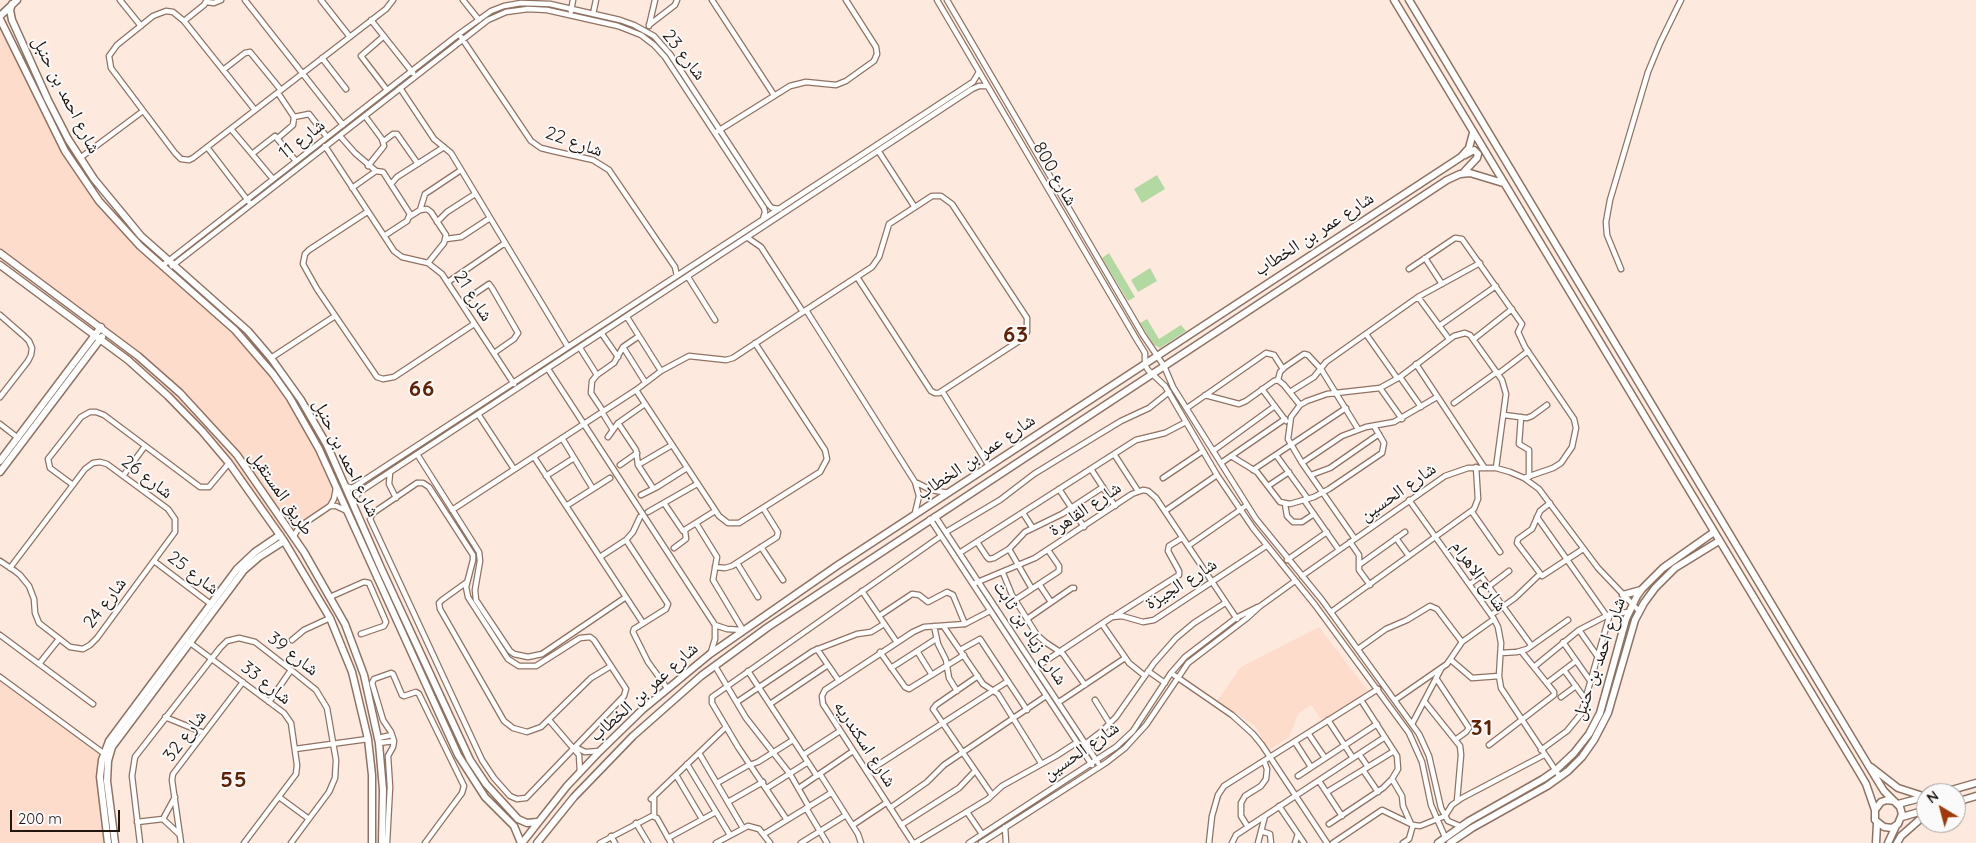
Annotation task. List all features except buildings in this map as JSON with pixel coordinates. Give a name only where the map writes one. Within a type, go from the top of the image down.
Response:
[{"type":"street","points":[[120,0],[140,26]]},
{"type":"street","points":[[184,21],[206,1],[214,3],[221,0]]},
{"type":"street","points":[[245,0],[342,125]]},
{"type":"street","points":[[321,0],[350,36]]},
{"type":"street","points":[[255,110],[179,16],[166,11],[153,16],[112,50],[109,62],[111,68],[143,111],[180,159],[193,158],[386,9],[392,0]]},
{"type":"street","points":[[464,0],[479,20]]},
{"type":"street","points":[[570,15],[573,0]]},
{"type":"street","points":[[593,14],[596,0]]},
{"type":"street","points":[[648,32],[655,0]]},
{"type":"street","points":[[649,25],[675,5],[677,0]]},
{"type":"street","points":[[712,0],[774,95]]},
{"type":"street","points":[[715,133],[790,86],[800,82],[831,86],[842,84],[874,61],[876,47],[846,0]]},
{"type":"street","name":"شارع 800","points":[[938,0],[1143,351],[1146,368],[1167,390],[1240,510],[1373,682],[1404,726],[1418,750],[1424,768],[1431,805],[1445,837]]},
{"type":"street","name":"شارع 800","points":[[947,0],[1164,366],[1186,408],[1247,505],[1287,560],[1331,612],[1412,724],[1428,756],[1438,800],[1444,816]]},
{"type":"street","points":[[1394,0],[1866,784],[1875,810],[1874,817],[1877,823],[1876,843]]},
{"type":"street","points":[[1409,0],[1802,657],[1884,791],[1902,810],[1902,817],[1888,843]]},
{"type":"street","points":[[1622,269],[1607,236],[1606,222],[1610,200],[1648,72],[1681,0]]},
{"type":"street","points":[[0,17],[14,2]]},
{"type":"street","name":"شارع احمد بن حنبل","points":[[14,2],[10,10],[12,20],[58,120],[80,158],[120,212],[141,236],[231,315],[271,358],[302,400],[327,445],[378,570],[458,755],[485,797],[514,826],[521,843]]},
{"type":"street","name":"شارع 23","points":[[459,34],[497,8],[521,2],[550,4],[627,22],[648,32],[670,54],[769,205],[780,209]]},
{"type":"street","name":"شارع 23","points":[[462,40],[488,20],[506,12],[538,9],[626,28],[648,40],[665,57],[764,208],[763,220]]},
{"type":"street","name":"شارع احمد بن حنبل","points":[[0,17],[54,131],[81,177],[118,224],[214,310],[255,352],[290,398],[319,449],[470,760],[495,795],[518,819],[527,823],[537,822]]},
{"type":"street","points":[[372,20],[416,76]]},
{"type":"street","points":[[954,29],[961,24]]},
{"type":"street","name":"شارع 22","points":[[459,34],[531,141],[541,148],[593,160],[609,170],[674,267],[677,276]]},
{"type":"street","name":"شارع 11","points":[[165,268],[180,252],[459,34]]},
{"type":"street","points":[[384,36],[361,56],[387,90]]},
{"type":"street","name":"شارع 11","points":[[171,263],[184,256],[252,204],[462,40]]},
{"type":"street","points":[[1427,56],[1433,55],[1438,50]]},
{"type":"street","points":[[223,70],[250,52],[279,91],[294,117],[293,125],[278,138],[273,137],[252,154]]},
{"type":"street","points":[[322,58],[346,89]]},
{"type":"street","points":[[1434,68],[1439,63],[1446,63]]},
{"type":"street","points":[[345,486],[352,488],[357,485],[780,209],[973,82],[979,72]]},
{"type":"street","points":[[353,505],[356,496],[361,491],[688,278],[976,87],[987,86]]},
{"type":"street","points":[[400,88],[431,134],[451,153],[568,347]]},
{"type":"street","points":[[80,158],[143,111]]},
{"type":"street","points":[[294,117],[309,114],[327,137]]},
{"type":"street","points":[[365,116],[384,141]]},
{"type":"street","points":[[908,125],[912,130]]},
{"type":"street","points":[[231,129],[273,179]]},
{"type":"street","name":"شارع عمر بن الخطاب","points":[[521,843],[537,822],[600,751],[642,710],[710,654],[949,492],[1460,157],[1469,148],[1473,133]]},
{"type":"street","points":[[368,166],[373,158],[382,150],[384,141],[393,134],[397,134],[418,164]]},
{"type":"street","points":[[340,136],[368,166],[376,171],[384,172],[409,212],[410,217]]},
{"type":"street","points":[[1019,140],[1027,136]]},
{"type":"street","points":[[278,138],[296,161]]},
{"type":"street","name":"شارع 21","points":[[321,141],[394,251],[402,257],[428,263],[438,269],[517,389]]},
{"type":"street","points":[[391,184],[397,177],[444,147]]},
{"type":"street","points":[[207,148],[252,204]]},
{"type":"street","points":[[1460,157],[1474,150],[1478,154],[1477,158],[1463,173]]},
{"type":"street","points":[[879,152],[914,206]]},
{"type":"street","points":[[420,210],[425,194],[461,170]]},
{"type":"street","points":[[352,188],[376,171]]},
{"type":"street","points":[[1463,173],[1473,173],[1503,183]]},
{"type":"street","name":"شارع عمر بن الخطاب","points":[[536,843],[574,797],[633,736],[714,666],[812,597],[1447,180],[1463,173]]},
{"type":"street","points":[[437,222],[447,212],[475,194]]},
{"type":"street","points":[[452,510],[662,371],[689,356],[730,359],[857,277],[872,267],[877,261],[886,230],[892,222],[932,196],[941,196],[949,200],[1028,322],[1028,332],[1022,340],[937,394],[931,391],[857,277]]},
{"type":"street","points":[[384,236],[424,209],[431,212],[446,236],[446,240]]},
{"type":"street","points":[[368,212],[308,250],[303,264],[307,274],[372,372],[377,377],[383,379],[394,377],[474,324]]},
{"type":"street","points":[[428,263],[446,240],[461,237],[490,218]]},
{"type":"street","points":[[748,238],[761,247],[805,311],[915,482],[919,490],[919,501],[914,516]]},
{"type":"street","points":[[1408,269],[1455,238],[1464,241],[1522,324],[1518,332],[1528,351],[1574,418],[1576,428],[1572,447],[1561,462],[1553,468],[1527,478],[1529,450],[1519,444],[1521,418]]},
{"type":"street","points":[[448,282],[505,243]]},
{"type":"street","points":[[180,252],[184,256]]},
{"type":"street","name":"طريق المستقبل","points":[[0,253],[104,329],[156,370],[198,411],[237,455],[289,528],[320,578],[344,624],[360,661],[379,741],[383,790],[382,843]]},
{"type":"street","points":[[1425,258],[1442,284]]},
{"type":"street","points":[[702,259],[706,265]]},
{"type":"street","points":[[1290,392],[1314,376],[1326,362],[1418,297],[1480,263]]},
{"type":"street","name":"طريق المستقبل","points":[[0,265],[128,360],[168,396],[195,423],[229,463],[282,538],[330,618],[350,666],[368,739],[372,776],[372,843]]},
{"type":"street","points":[[1294,265],[1301,276]]},
{"type":"street","points":[[688,278],[715,320]]},
{"type":"street","points":[[461,303],[489,284],[492,288],[518,333],[514,339],[494,353]]},
{"type":"street","points":[[1439,326],[1496,286]]},
{"type":"street","points":[[1418,297],[1449,339]]},
{"type":"street","points":[[1580,311],[1587,309],[1591,304]]},
{"type":"street","points":[[1474,339],[1512,309]]},
{"type":"street","points":[[623,311],[662,371]]},
{"type":"street","points":[[0,315],[29,341],[32,348],[28,362],[0,397]]},
{"type":"street","points":[[271,358],[335,316]]},
{"type":"street","points":[[1587,322],[1591,316],[1598,317]]},
{"type":"street","points":[[0,472],[18,438],[104,329]]},
{"type":"street","points":[[1370,585],[1359,570],[1359,555],[1353,540],[1323,492],[1290,445],[1288,439],[1289,424],[1294,411],[1300,405],[1317,397],[1380,388],[1398,378],[1449,339],[1465,333],[1474,339],[1505,386],[1504,415],[1496,468]]},
{"type":"street","points":[[602,334],[618,357]]},
{"type":"street","points":[[1366,334],[1421,408]]},
{"type":"street","points":[[613,430],[590,389],[592,381],[597,375],[614,364],[623,347],[639,336]]},
{"type":"street","points":[[0,461],[13,449],[97,337]]},
{"type":"street","points":[[636,390],[715,511],[724,522],[735,524],[820,472],[827,459],[825,450],[755,343]]},
{"type":"street","points":[[623,347],[645,382]]},
{"type":"street","points":[[580,348],[597,375]]},
{"type":"street","points":[[1454,403],[1528,351]]},
{"type":"street","points":[[1186,408],[1266,353],[1274,355],[1283,369]]},
{"type":"street","points":[[1206,395],[1239,404],[1278,380],[1283,369],[1306,354],[1321,369],[1358,429]]},
{"type":"street","points":[[1416,364],[1484,467]]},
{"type":"street","points":[[548,369],[715,625],[715,640],[710,654]]},
{"type":"street","points":[[1278,380],[1300,405]]},
{"type":"street","points":[[946,532],[1000,500],[1034,474],[1065,455],[1121,421],[1149,408],[1172,384]]},
{"type":"street","points":[[1380,388],[1402,419]]},
{"type":"street","points":[[1262,390],[1289,424]]},
{"type":"street","points":[[942,391],[989,466]]},
{"type":"street","points":[[1302,463],[1334,440],[1358,429],[1387,424],[1402,419],[1437,397]]},
{"type":"street","points":[[608,436],[618,423],[645,404]]},
{"type":"street","points":[[1504,415],[1521,418],[1532,416],[1547,405]]},
{"type":"street","points":[[1213,451],[1275,406]]},
{"type":"street","points":[[1253,470],[1346,408]]},
{"type":"street","points":[[73,485],[50,468],[47,461],[84,414],[93,412],[102,414],[203,488],[209,486],[229,463]]},
{"type":"street","points":[[478,414],[514,470]]},
{"type":"street","points":[[1221,463],[1285,419]]},
{"type":"street","points":[[961,552],[1136,440],[1157,436],[1186,422]]},
{"type":"street","points":[[618,423],[637,454],[638,465],[653,488]]},
{"type":"street","points":[[0,424],[18,438]]},
{"type":"street","points":[[1231,456],[1260,475],[1280,502],[1290,504],[1306,500],[1323,492],[1382,453],[1384,443],[1374,426]]},
{"type":"street","points":[[1311,476],[1330,468],[1379,434]]},
{"type":"street","points":[[562,438],[593,489]]},
{"type":"street","points":[[1031,438],[1038,449]]},
{"type":"street","points":[[319,449],[327,445]]},
{"type":"street","points":[[638,465],[672,445]]},
{"type":"street","points":[[123,476],[145,446]]},
{"type":"street","points":[[413,448],[480,555],[475,590],[476,600],[510,651],[514,654],[528,658],[542,654],[626,597]]},
{"type":"street","points":[[1163,478],[1203,451]]},
{"type":"street","points":[[620,465],[637,454]]},
{"type":"street","points":[[1114,454],[1138,491]]},
{"type":"street","points":[[1276,455],[1339,550]]},
{"type":"street","points":[[534,457],[643,623]]},
{"type":"street","points":[[546,476],[574,458]]},
{"type":"street","name":"شارع 26","points":[[10,568],[87,467],[96,462],[107,464],[168,509],[175,519],[175,532],[154,561]]},
{"type":"street","points":[[1331,612],[1472,512],[1478,499],[1476,467]]},
{"type":"street","name":"شارع الحسين","points":[[1302,576],[1445,476],[1461,469],[1476,467],[1496,468],[1527,478],[1539,489],[1606,578],[1623,595],[1631,609],[1639,611]]},
{"type":"street","points":[[641,495],[687,468]]},
{"type":"street","points":[[1091,469],[1115,506]]},
{"type":"street","points":[[391,472],[388,481],[389,487],[396,498]]},
{"type":"street","points":[[1268,486],[1289,472]]},
{"type":"street","points":[[1165,511],[1217,475]]},
{"type":"street","points":[[566,506],[610,478]]},
{"type":"street","points":[[375,482],[383,483],[389,487]]},
{"type":"street","points":[[915,482],[931,490],[949,492]]},
{"type":"street","points":[[417,483],[423,483],[429,487],[473,555],[467,582],[468,597],[506,656],[514,665],[521,667],[539,665],[585,636],[594,640],[625,688],[625,695],[526,798],[518,799],[510,796],[494,778],[482,760],[370,519],[373,513],[396,498],[417,483]]},
{"type":"street","points":[[648,512],[697,484]]},
{"type":"street","points":[[357,485],[361,491]]},
{"type":"street","points":[[294,536],[299,527],[330,506],[334,499],[336,486]]},
{"type":"street","points":[[977,542],[988,559],[994,558],[1009,549],[1025,532],[1052,519],[1103,487]]},
{"type":"street","points":[[1059,489],[1084,527]]},
{"type":"street","points":[[254,497],[263,491]]},
{"type":"street","name":"شارع القاهرة","points":[[973,584],[1018,566],[1048,550],[1138,491],[1148,491],[1165,511],[1240,624]]},
{"type":"street","name":"شارع الاهرام","points":[[1409,500],[1493,617],[1500,635],[1499,676],[1503,694],[1560,777]]},
{"type":"street","points":[[664,503],[682,530],[685,530]]},
{"type":"street","points":[[1550,503],[1540,511],[1532,529],[1517,542],[1540,574],[1544,576],[1583,548]]},
{"type":"street","points":[[1285,504],[1287,516],[1293,522],[1302,522],[1314,514]]},
{"type":"street","points":[[1188,546],[1247,505]]},
{"type":"street","points":[[330,506],[336,506],[348,511]]},
{"type":"street","points":[[715,567],[728,568],[777,537],[779,534],[763,508]]},
{"type":"street","points":[[685,530],[715,511]]},
{"type":"street","points":[[1472,512],[1500,552]]},
{"type":"street","points":[[1022,513],[1032,528]]},
{"type":"street","points":[[600,557],[626,540],[640,517]]},
{"type":"street","name":"شارع زياد بن ثابت","points":[[933,518],[961,552],[1100,766]]},
{"type":"street","name":"شارع زياد بن ثابت","points":[[933,518],[941,536],[1076,743],[1095,769]]},
{"type":"street","points":[[1537,518],[1608,615]]},
{"type":"street","points":[[696,523],[717,555],[714,580],[743,630]]},
{"type":"street","points":[[289,528],[299,527]]},
{"type":"street","points":[[674,548],[686,539],[685,530]]},
{"type":"street","points":[[1287,560],[1327,532]]},
{"type":"street","points":[[1359,565],[1405,532]]},
{"type":"street","name":"شارع احمد بن حنبل","points":[[1438,843],[1460,826],[1556,770],[1582,744],[1597,718],[1604,701],[1631,609],[1642,589],[1670,562],[1714,532]]},
{"type":"street","points":[[787,820],[726,727],[712,700],[714,695],[941,536]]},
{"type":"street","points":[[108,843],[100,777],[107,755],[212,605],[250,565],[282,538]]},
{"type":"street","points":[[1030,672],[1179,575],[1179,571],[1168,551],[1169,546],[1182,538]]},
{"type":"street","points":[[1396,538],[1409,556]]},
{"type":"street","points":[[626,540],[668,604],[666,609],[634,629],[633,634],[648,662],[667,688]]},
{"type":"street","name":"شارع احمد بن حنبل","points":[[1450,843],[1472,828],[1560,777],[1585,753],[1604,722],[1612,702],[1639,611],[1649,595],[1668,574],[1719,541]]},
{"type":"street","name":"شارع الجيزة","points":[[1115,616],[1143,622],[1154,620],[1266,546]]},
{"type":"street","points":[[761,547],[783,580]]},
{"type":"street","points":[[1009,549],[1032,589]]},
{"type":"street","points":[[1015,600],[1057,572],[1060,568],[1048,550]]},
{"type":"street","name":"شارع 24","points":[[0,561],[20,575],[29,586],[34,599],[35,614],[39,623],[74,648],[83,649],[90,645],[154,561]]},
{"type":"street","name":"شارع 25","points":[[154,561],[212,605]]},
{"type":"street","points":[[737,563],[758,597]]},
{"type":"street","points":[[1488,587],[1509,571]]},
{"type":"street","points":[[1003,573],[1015,600],[1040,638],[1060,651],[1085,685]]},
{"type":"street","points":[[1395,700],[1451,660],[1462,642],[1493,617],[1540,574]]},
{"type":"street","points":[[1470,584],[1480,576],[1531,645]]},
{"type":"street","points":[[311,584],[320,578]]},
{"type":"street","name":"شارع الحسين","points":[[981,843],[1125,748],[1140,733],[1177,677],[1195,657],[1295,581]]},
{"type":"street","points":[[330,597],[364,582],[369,583],[386,623],[384,626],[361,634]]},
{"type":"street","points":[[467,582],[442,600],[439,606],[454,637],[474,666],[504,721],[513,728],[527,732],[541,728],[593,676],[611,666]]},
{"type":"street","points":[[1039,584],[1051,602]]},
{"type":"street","points":[[806,588],[812,597]]},
{"type":"street","points":[[1027,619],[1074,588]]},
{"type":"street","points":[[1623,595],[1633,594],[1642,589]]},
{"type":"street","points":[[862,591],[896,642]]},
{"type":"street","points":[[879,616],[912,594],[919,595],[928,602],[947,592],[953,595],[964,624]]},
{"type":"street","points":[[797,594],[801,598],[802,604]]},
{"type":"street","points":[[1086,744],[1110,724],[1122,710],[1147,673],[1176,638],[1194,623],[1226,603]]},
{"type":"street","points":[[1358,649],[1386,629],[1407,620],[1430,606],[1437,609],[1462,642]]},
{"type":"street","name":"شارع الحسين","points":[[970,843],[1116,747],[1133,731],[1171,673],[1193,650],[1236,618],[1259,607]]},
{"type":"street","points":[[1534,667],[1579,630],[1608,615],[1631,609]]},
{"type":"street","name":"شارع اسكندريه","points":[[914,843],[840,731],[822,700],[825,690],[880,652],[918,629],[964,624],[990,611]]},
{"type":"street","points":[[1333,843],[1382,810],[1412,825],[1420,826],[1444,816],[1457,801],[1543,752],[1572,726],[1581,714],[1608,615]]},
{"type":"street","points":[[292,640],[304,630],[330,618]]},
{"type":"street","points":[[1501,653],[1521,651],[1568,620]]},
{"type":"street","points":[[737,702],[817,649],[857,634],[871,632],[884,624]]},
{"type":"street","points":[[1102,624],[1132,667],[1165,683]]},
{"type":"street","points":[[715,625],[727,629],[743,630]]},
{"type":"street","points":[[934,626],[936,639],[947,665],[949,678],[957,691]]},
{"type":"street","points":[[944,627],[986,687],[998,694],[1041,763]]},
{"type":"street","points":[[1579,630],[1598,657]]},
{"type":"street","points":[[0,636],[93,704]]},
{"type":"street","name":"شارع 39","points":[[140,843],[132,776],[132,765],[139,750],[211,658],[227,641],[243,638],[255,642],[312,687],[323,699],[327,708],[336,765],[334,783],[291,843]]},
{"type":"street","points":[[960,650],[980,638],[1027,710]]},
{"type":"street","points":[[39,664],[59,639]]},
{"type":"street","points":[[891,668],[936,639]]},
{"type":"street","name":"شارع 33","points":[[187,640],[284,713],[290,720],[297,765],[296,774],[244,843]]},
{"type":"street","points":[[1563,642],[1591,682]]},
{"type":"street","points":[[1786,650],[1791,650],[1796,646]]},
{"type":"street","points":[[817,649],[839,680]]},
{"type":"street","points":[[917,651],[932,675]]},
{"type":"street","points":[[1489,745],[1554,695],[1547,683],[1521,651]]},
{"type":"street","points":[[880,652],[907,689],[964,655]]},
{"type":"street","points":[[1794,662],[1796,656],[1802,657]]},
{"type":"street","points":[[1059,702],[1125,658]]},
{"type":"street","points":[[1451,660],[1472,678],[1499,676]]},
{"type":"street","points":[[1547,683],[1576,661]]},
{"type":"street","points":[[770,704],[828,665]]},
{"type":"street","points":[[714,666],[751,725],[774,752],[799,788],[827,843]]},
{"type":"street","points":[[1412,724],[1442,667]]},
{"type":"street","points":[[269,702],[291,670]]},
{"type":"street","points":[[1564,670],[1586,700]]},
{"type":"street","points":[[748,671],[803,755],[853,825],[860,837],[861,843]]},
{"type":"street","points":[[387,843],[390,787],[388,756],[393,748],[393,738],[383,720],[372,683],[374,679],[391,673],[402,695],[416,692],[419,694],[464,786],[462,793],[425,843]]},
{"type":"street","points":[[1171,673],[1243,724],[1262,745],[1327,843]]},
{"type":"street","points":[[978,676],[934,707],[933,712],[992,795]]},
{"type":"street","points":[[0,677],[107,755]]},
{"type":"street","points":[[1373,682],[1379,678]]},
{"type":"street","points":[[1436,678],[1469,728],[1455,740]]},
{"type":"street","points":[[867,772],[1008,681]]},
{"type":"street","name":"شارع 32","points":[[181,843],[173,774],[243,682]]},
{"type":"street","points":[[1561,697],[1576,686]]},
{"type":"street","points":[[1209,843],[1212,816],[1220,790],[1264,760],[1378,689]]},
{"type":"street","points":[[890,808],[927,782],[944,765],[1046,696]]},
{"type":"street","points":[[1095,700],[1110,724]]},
{"type":"street","points":[[1329,824],[1378,792],[1392,779],[1399,764],[1394,751],[1361,700]]},
{"type":"street","points":[[1424,701],[1461,750],[1457,801]]},
{"type":"street","points":[[642,710],[640,714],[642,720],[650,720]]},
{"type":"street","points":[[165,717],[204,733]]},
{"type":"street","points":[[548,720],[573,747],[580,758],[580,772]]},
{"type":"street","points":[[1328,720],[1353,758]]},
{"type":"street","points":[[1298,776],[1377,724]]},
{"type":"street","points":[[624,728],[632,726],[635,731],[633,736]]},
{"type":"street","points":[[670,843],[654,816],[652,798],[726,727]]},
{"type":"street","points":[[803,755],[840,731]]},
{"type":"street","points":[[1308,733],[1325,758]]},
{"type":"street","points":[[1232,843],[1236,835],[1385,737]]},
{"type":"street","points":[[379,741],[393,738]]},
{"type":"street","points":[[294,749],[368,739]]},
{"type":"street","points":[[717,784],[751,764],[758,762],[793,740]]},
{"type":"street","points":[[1294,742],[1311,767]]},
{"type":"street","points":[[914,843],[967,812],[1002,786],[1076,743]]},
{"type":"street","points":[[573,747],[585,752],[600,751]]},
{"type":"street","points":[[799,788],[853,751]]},
{"type":"street","points":[[1327,792],[1394,751]]},
{"type":"street","points":[[699,753],[743,828]]},
{"type":"street","points":[[1359,754],[1378,792]]},
{"type":"street","points":[[107,755],[106,782],[115,843]]},
{"type":"street","points":[[1248,827],[1242,816],[1241,803],[1245,796],[1261,786],[1266,779],[1267,770],[1264,760]]},
{"type":"street","points":[[767,788],[808,762]]},
{"type":"street","points":[[1867,763],[1898,788],[1916,794]]},
{"type":"street","points":[[687,764],[730,835]]},
{"type":"street","points":[[901,825],[959,788],[975,771]]},
{"type":"street","points":[[676,775],[702,819]]},
{"type":"street","points":[[1866,784],[1872,785],[1876,778]]},
{"type":"street","points":[[1392,779],[1402,796],[1412,825],[1409,839],[1403,843]]},
{"type":"street","points":[[1319,781],[1342,816]]},
{"type":"street","points":[[728,802],[763,782]]},
{"type":"street","points":[[764,834],[831,792]]},
{"type":"street","points":[[163,819],[175,797]]},
{"type":"street","points":[[279,797],[309,819]]},
{"type":"street","points":[[1875,810],[1881,802],[1887,800],[1896,802],[1916,799]]},
{"type":"street","points":[[853,825],[886,802]]},
{"type":"street","points":[[1279,806],[1304,843]]},
{"type":"street","points":[[668,838],[716,812]]},
{"type":"street","points":[[967,812],[982,834]]},
{"type":"street","points":[[1902,817],[1916,814]]},
{"type":"street","points":[[801,843],[846,815]]},
{"type":"street","points":[[600,843],[650,816],[654,816]]},
{"type":"street","points":[[1258,843],[1265,816]]},
{"type":"street","points":[[1444,816],[1448,821],[1460,826]]},
{"type":"street","points":[[137,822],[163,819]]},
{"type":"street","points":[[163,819],[180,835]]},
{"type":"street","points":[[1897,843],[1901,836],[1916,822]]},
{"type":"street","points":[[636,823],[648,843]]},
{"type":"street","points":[[1877,823],[1884,827],[1896,826]]},
{"type":"street","points":[[716,843],[743,828],[754,826],[764,834],[770,843]]},
{"type":"street","points":[[1005,828],[1006,843]]},
{"type":"street","points":[[1261,831],[1270,834],[1271,843]]},
{"type":"street","points":[[545,832],[546,843]]},
{"type":"street","points":[[1295,843],[1298,834]]},
{"type":"street","points":[[611,836],[615,843]]},
{"type":"street","points":[[987,839],[993,843]]},
{"type":"shaded area","points":[[0,23],[52,124],[82,175],[120,223],[192,291],[274,374],[341,494],[284,534],[228,456],[193,416],[121,350],[0,258]]},
{"type":"shaded area","points":[[1319,627],[1369,692],[1323,722],[1311,705],[1298,714],[1289,737],[1269,750],[1255,726],[1217,701],[1241,667]]},
{"type":"shaded area","points":[[0,680],[106,758],[103,778],[111,843],[0,843]]},
{"type":"green space","points":[[1157,175],[1165,189],[1142,203],[1134,189]]},
{"type":"green space","points":[[1109,253],[1135,297],[1128,301],[1102,258]]},
{"type":"green space","points":[[1150,268],[1157,281],[1138,292],[1131,280]]},
{"type":"green space","points":[[1147,319],[1159,339],[1181,325],[1186,331],[1160,348],[1154,345],[1140,323]]},
{"type":"district","name":"63","points":[[1016,335]]},
{"type":"district","name":"66","points":[[422,389]]},
{"type":"district","name":"31","points":[[1482,728]]},
{"type":"district","name":"55","points":[[234,780]]}]
